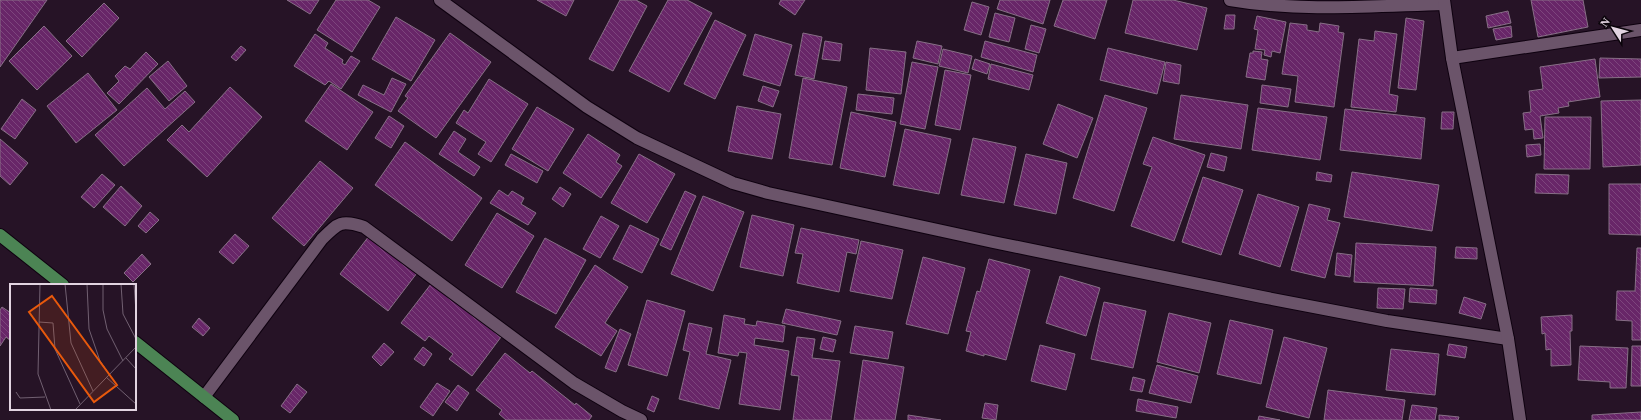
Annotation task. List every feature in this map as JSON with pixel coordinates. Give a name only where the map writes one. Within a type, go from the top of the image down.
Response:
[{"type":"main road","points":[[0,235],[62,284]]},
{"type":"main road","points":[[136,343],[233,420]]},
{"type":"street","points":[[440,0],[587,107],[612,123],[637,138],[733,183],[768,193],[985,241],[1231,291],[1387,321],[1508,340]]},
{"type":"street","points":[[1230,0],[1261,5],[1354,7],[1444,2],[1452,58],[1508,340],[1520,420]]},
{"type":"street","points":[[1452,58],[1641,30]]},
{"type":"street","points":[[204,397],[322,239],[334,227],[347,222],[364,227],[574,383],[622,411],[641,420]]},
{"type":"building","points":[[0,0],[47,0],[0,67]]},
{"type":"building","points":[[287,0],[319,0],[310,14]]},
{"type":"building","points":[[336,0],[368,0],[380,7],[352,52],[317,30]]},
{"type":"building","points":[[537,0],[574,0],[566,16]]},
{"type":"building","points":[[620,0],[636,0],[647,6],[613,71],[589,59]]},
{"type":"building","points":[[668,0],[687,0],[712,13],[669,92],[629,71]]},
{"type":"building","points":[[781,0],[805,0],[795,15],[779,4]]},
{"type":"building","points":[[1000,0],[1050,0],[1043,24],[997,9]]},
{"type":"building","points":[[1063,0],[1107,0],[1095,39],[1054,26]]},
{"type":"building","points":[[1133,0],[1173,0],[1207,8],[1197,50],[1125,33]]},
{"type":"building","points":[[1531,0],[1583,0],[1588,27],[1538,37]]},
{"type":"building","points":[[972,2],[989,7],[981,35],[964,30]]},
{"type":"building","points":[[104,3],[119,18],[82,57],[66,41]]},
{"type":"building","points":[[1508,11],[1511,23],[1488,28],[1486,16]]},
{"type":"building","points":[[995,13],[1015,18],[1009,42],[989,37]]},
{"type":"building","points":[[1226,15],[1235,15],[1234,29],[1224,29]]},
{"type":"building","points":[[1257,16],[1286,22],[1280,53],[1272,51],[1271,57],[1264,55],[1265,50],[1255,49],[1258,30],[1254,29]]},
{"type":"building","points":[[396,17],[435,40],[411,81],[372,59]]},
{"type":"building","points":[[1406,18],[1424,21],[1416,90],[1398,88]]},
{"type":"building","points":[[715,20],[746,35],[715,99],[684,84]]},
{"type":"building","points":[[1290,23],[1307,25],[1307,30],[1319,32],[1320,23],[1339,26],[1338,32],[1344,33],[1334,107],[1295,102],[1298,76],[1282,74]]},
{"type":"building","points":[[1031,25],[1046,29],[1039,53],[1025,49]]},
{"type":"building","points":[[44,26],[72,56],[37,90],[9,61]]},
{"type":"building","points":[[1511,26],[1512,37],[1496,40],[1493,29]]},
{"type":"building","points":[[1375,31],[1397,34],[1389,94],[1398,96],[1396,112],[1351,107],[1359,39],[1374,41]]},
{"type":"building","points":[[450,33],[491,62],[436,138],[398,111],[408,98],[405,96]]},
{"type":"building","points":[[803,33],[822,37],[814,79],[795,75]]},
{"type":"building","points":[[315,34],[328,43],[325,48],[343,60],[342,63],[345,65],[351,56],[360,61],[341,89],[329,81],[325,85],[294,66]]},
{"type":"building","points":[[755,34],[792,45],[780,86],[743,75]]},
{"type":"building","points":[[825,41],[842,44],[840,61],[822,59]]},
{"type":"building","points":[[917,41],[942,46],[938,64],[913,58]]},
{"type":"building","points":[[985,41],[1037,55],[1033,72],[981,57]]},
{"type":"building","points":[[241,46],[246,50],[236,61],[231,57]]},
{"type":"building","points":[[870,48],[906,52],[901,94],[866,90]]},
{"type":"building","points":[[1108,48],[1165,62],[1157,94],[1100,80]]},
{"type":"building","points":[[943,49],[972,56],[968,73],[939,66]]},
{"type":"building","points":[[1253,51],[1262,52],[1261,59],[1268,60],[1265,80],[1246,77],[1250,53],[1253,53]]},
{"type":"building","points":[[146,52],[158,64],[119,104],[107,93],[119,81],[115,76],[125,66],[130,69]]},
{"type":"building","points":[[1600,58],[1641,59],[1641,77],[1599,78]]},
{"type":"building","points":[[975,59],[990,64],[987,74],[972,69]]},
{"type":"building","points":[[1595,59],[1600,97],[1568,102],[1569,106],[1558,108],[1559,113],[1540,116],[1543,138],[1534,139],[1533,129],[1525,130],[1523,113],[1531,112],[1529,91],[1543,89],[1540,67]]},
{"type":"building","points":[[168,61],[187,86],[169,101],[149,77]]},
{"type":"building","points":[[912,62],[938,67],[925,129],[900,124]]},
{"type":"building","points":[[1166,62],[1181,65],[1179,84],[1163,81]]},
{"type":"building","points":[[991,64],[1033,75],[1029,90],[988,79]]},
{"type":"building","points":[[945,70],[971,75],[960,130],[935,125]]},
{"type":"building","points":[[88,73],[117,110],[76,143],[47,106]]},
{"type":"building","points":[[392,78],[406,84],[391,112],[358,95],[363,85],[384,95]]},
{"type":"building","points":[[803,78],[847,87],[832,165],[789,158]]},
{"type":"building","points":[[489,79],[528,104],[491,162],[478,154],[486,142],[456,123],[464,110],[468,113]]},
{"type":"building","points":[[331,84],[373,112],[347,150],[305,121]]},
{"type":"building","points":[[1262,85],[1291,89],[1288,107],[1260,103]]},
{"type":"building","points":[[763,86],[779,91],[773,107],[758,101]]},
{"type":"building","points":[[230,87],[262,117],[207,177],[167,140],[182,125],[189,132]]},
{"type":"building","points":[[147,88],[165,109],[185,91],[195,102],[124,166],[95,135]]},
{"type":"building","points":[[858,94],[894,98],[892,114],[856,110]]},
{"type":"building","points":[[1105,95],[1147,108],[1114,211],[1073,198]]},
{"type":"building","points":[[1181,95],[1248,105],[1241,149],[1174,139]]},
{"type":"building","points":[[22,99],[36,110],[15,139],[1,129]]},
{"type":"building","points":[[1641,100],[1641,165],[1603,167],[1601,101]]},
{"type":"building","points":[[1058,104],[1093,118],[1077,158],[1043,144]]},
{"type":"building","points":[[737,106],[781,114],[772,159],[728,151]]},
{"type":"building","points":[[537,107],[574,129],[548,171],[512,149]]},
{"type":"building","points":[[1258,108],[1327,117],[1320,160],[1252,150]]},
{"type":"building","points":[[1345,109],[1425,118],[1421,159],[1340,150]]},
{"type":"building","points":[[851,112],[896,122],[885,177],[840,168]]},
{"type":"building","points":[[1442,112],[1454,112],[1453,129],[1441,129]]},
{"type":"building","points":[[389,116],[404,126],[391,148],[375,138]]},
{"type":"building","points":[[1545,117],[1591,117],[1590,169],[1544,169]]},
{"type":"building","points":[[905,129],[951,139],[939,194],[893,185]]},
{"type":"building","points":[[454,131],[466,139],[458,152],[480,167],[474,176],[439,154]]},
{"type":"building","points":[[588,134],[620,155],[616,162],[622,166],[601,198],[563,173]]},
{"type":"building","points":[[1153,137],[1205,155],[1174,241],[1131,226],[1152,167],[1143,164]]},
{"type":"building","points":[[973,138],[1016,147],[1004,203],[961,195]]},
{"type":"building","points":[[0,139],[28,163],[10,185],[0,176]]},
{"type":"building","points":[[405,142],[482,198],[452,241],[375,185]]},
{"type":"building","points":[[1540,144],[1541,155],[1527,157],[1526,145]]},
{"type":"building","points":[[1211,153],[1227,157],[1224,171],[1207,167]]},
{"type":"building","points":[[511,154],[543,171],[537,183],[505,165]]},
{"type":"building","points":[[639,154],[675,174],[647,223],[611,203]]},
{"type":"building","points":[[1026,154],[1067,163],[1056,214],[1014,205]]},
{"type":"building","points":[[320,161],[353,188],[304,246],[272,218]]},
{"type":"building","points":[[1317,172],[1332,175],[1331,182],[1316,180]]},
{"type":"building","points":[[1352,172],[1439,185],[1432,231],[1344,217]]},
{"type":"building","points":[[102,174],[115,185],[94,208],[81,197]]},
{"type":"building","points":[[1536,174],[1569,175],[1568,194],[1535,193]]},
{"type":"building","points":[[1203,177],[1243,190],[1221,255],[1182,242]]},
{"type":"building","points":[[1609,184],[1641,184],[1641,235],[1609,234]]},
{"type":"building","points":[[121,186],[142,206],[125,226],[103,207]]},
{"type":"building","points":[[560,187],[571,194],[563,207],[552,199]]},
{"type":"building","points":[[499,190],[508,196],[512,191],[524,198],[521,204],[536,213],[528,225],[490,203]]},
{"type":"building","points":[[685,191],[696,196],[671,250],[660,245]]},
{"type":"building","points":[[1258,194],[1299,207],[1280,267],[1239,254]]},
{"type":"building","points":[[703,196],[744,212],[713,291],[671,274]]},
{"type":"building","points":[[1309,204],[1330,209],[1327,220],[1340,223],[1325,278],[1291,270]]},
{"type":"building","points":[[150,212],[159,220],[146,233],[138,226]]},
{"type":"building","points":[[497,213],[534,236],[502,288],[465,265]]},
{"type":"building","points":[[752,215],[794,225],[783,276],[740,267]]},
{"type":"building","points":[[601,216],[619,226],[600,258],[583,249]]},
{"type":"building","points":[[630,225],[659,239],[642,273],[613,259]]},
{"type":"building","points":[[801,228],[859,240],[856,254],[847,252],[839,292],[797,283],[803,254],[795,253]]},
{"type":"building","points":[[235,234],[249,246],[233,264],[219,252]]},
{"type":"building","points":[[369,236],[417,273],[388,311],[340,274]]},
{"type":"building","points":[[545,238],[586,260],[556,314],[516,292]]},
{"type":"building","points":[[861,241],[903,250],[892,299],[850,291]]},
{"type":"building","points":[[1356,243],[1436,247],[1433,286],[1354,282]]},
{"type":"building","points":[[1456,247],[1477,248],[1477,259],[1455,258]]},
{"type":"building","points":[[1637,248],[1641,248],[1641,340],[1632,340],[1632,321],[1616,320],[1617,291],[1635,291]]},
{"type":"building","points":[[1337,253],[1352,255],[1350,277],[1335,275]]},
{"type":"building","points":[[142,254],[151,264],[133,282],[124,273]]},
{"type":"building","points":[[923,257],[965,268],[948,334],[906,324]]},
{"type":"building","points":[[989,259],[1030,270],[1006,360],[966,351],[971,332],[966,331],[977,291],[980,292]]},
{"type":"building","points":[[595,265],[628,287],[605,323],[617,331],[601,356],[555,327]]},
{"type":"building","points":[[1060,276],[1100,288],[1086,336],[1046,323]]},
{"type":"building","points":[[431,284],[501,337],[472,376],[449,359],[453,354],[429,336],[425,341],[401,323]]},
{"type":"building","points":[[1378,288],[1405,289],[1403,309],[1377,308]]},
{"type":"building","points":[[1410,288],[1437,290],[1436,304],[1409,302]]},
{"type":"building","points":[[1464,297],[1486,304],[1481,319],[1459,313]]},
{"type":"building","points":[[647,300],[685,311],[667,376],[628,365]]},
{"type":"building","points":[[1104,302],[1146,311],[1133,368],[1091,359]]},
{"type":"building","points":[[2,307],[10,312],[10,340],[6,337],[0,346],[0,310]]},
{"type":"building","points":[[786,309],[841,321],[837,335],[782,323]]},
{"type":"building","points":[[1169,313],[1211,323],[1199,373],[1157,362]]},
{"type":"building","points":[[724,315],[745,319],[744,324],[756,326],[757,321],[785,326],[783,342],[755,338],[754,345],[789,351],[780,410],[739,404],[747,353],[739,352],[738,356],[718,353]]},
{"type":"building","points":[[1572,315],[1572,331],[1570,331],[1571,365],[1551,366],[1551,349],[1546,350],[1545,333],[1542,334],[1541,317]]},
{"type":"building","points":[[199,318],[210,328],[203,336],[192,327]]},
{"type":"building","points":[[1230,320],[1273,330],[1261,384],[1217,374]]},
{"type":"building","points":[[689,323],[712,328],[706,354],[731,360],[719,409],[679,399],[690,352],[683,350]]},
{"type":"building","points":[[855,326],[893,332],[888,359],[850,353]]},
{"type":"building","points":[[620,329],[631,334],[616,372],[605,368]]},
{"type":"building","points":[[797,337],[815,339],[812,358],[840,361],[831,420],[793,420],[799,376],[791,375]]},
{"type":"building","points":[[823,337],[836,340],[833,352],[820,349]]},
{"type":"building","points":[[1284,337],[1327,348],[1309,418],[1266,407]]},
{"type":"building","points":[[384,343],[394,352],[381,366],[372,357]]},
{"type":"building","points":[[1449,344],[1467,347],[1465,358],[1447,355]]},
{"type":"building","points":[[1040,345],[1075,354],[1066,390],[1031,381]]},
{"type":"building","points":[[1580,346],[1628,348],[1626,388],[1610,388],[1610,382],[1578,380]]},
{"type":"building","points":[[1632,346],[1641,346],[1641,386],[1631,386]]},
{"type":"building","points":[[423,347],[432,354],[424,366],[414,359]]},
{"type":"building","points":[[1391,349],[1439,354],[1435,395],[1386,390]]},
{"type":"building","points":[[505,353],[530,373],[532,371],[575,405],[576,403],[592,416],[589,420],[506,420],[499,414],[502,410],[476,390]]},
{"type":"building","points":[[863,360],[904,367],[895,420],[854,420]]},
{"type":"building","points":[[1157,365],[1198,376],[1191,403],[1149,393]]},
{"type":"building","points":[[1133,377],[1145,380],[1142,392],[1130,390]]},
{"type":"building","points":[[437,383],[450,391],[433,416],[420,407]]},
{"type":"building","points":[[297,384],[307,392],[290,413],[281,406]]},
{"type":"building","points":[[458,385],[469,393],[457,411],[445,402]]},
{"type":"building","points":[[1328,390],[1405,400],[1402,420],[1324,420]]},
{"type":"building","points":[[652,396],[659,399],[654,412],[647,409]]},
{"type":"building","points":[[1138,399],[1178,407],[1176,418],[1136,411]]},
{"type":"building","points":[[985,403],[998,405],[996,420],[982,418]]},
{"type":"building","points":[[1412,405],[1437,408],[1435,420],[1409,420]]},
{"type":"building","points":[[1641,412],[1641,420],[1592,420],[1592,415]]},
{"type":"building","points":[[908,415],[941,420],[908,420]]},
{"type":"building","points":[[1439,415],[1459,417],[1458,420],[1439,420]]},
{"type":"building","points":[[1259,416],[1280,420],[1258,420]]}]
